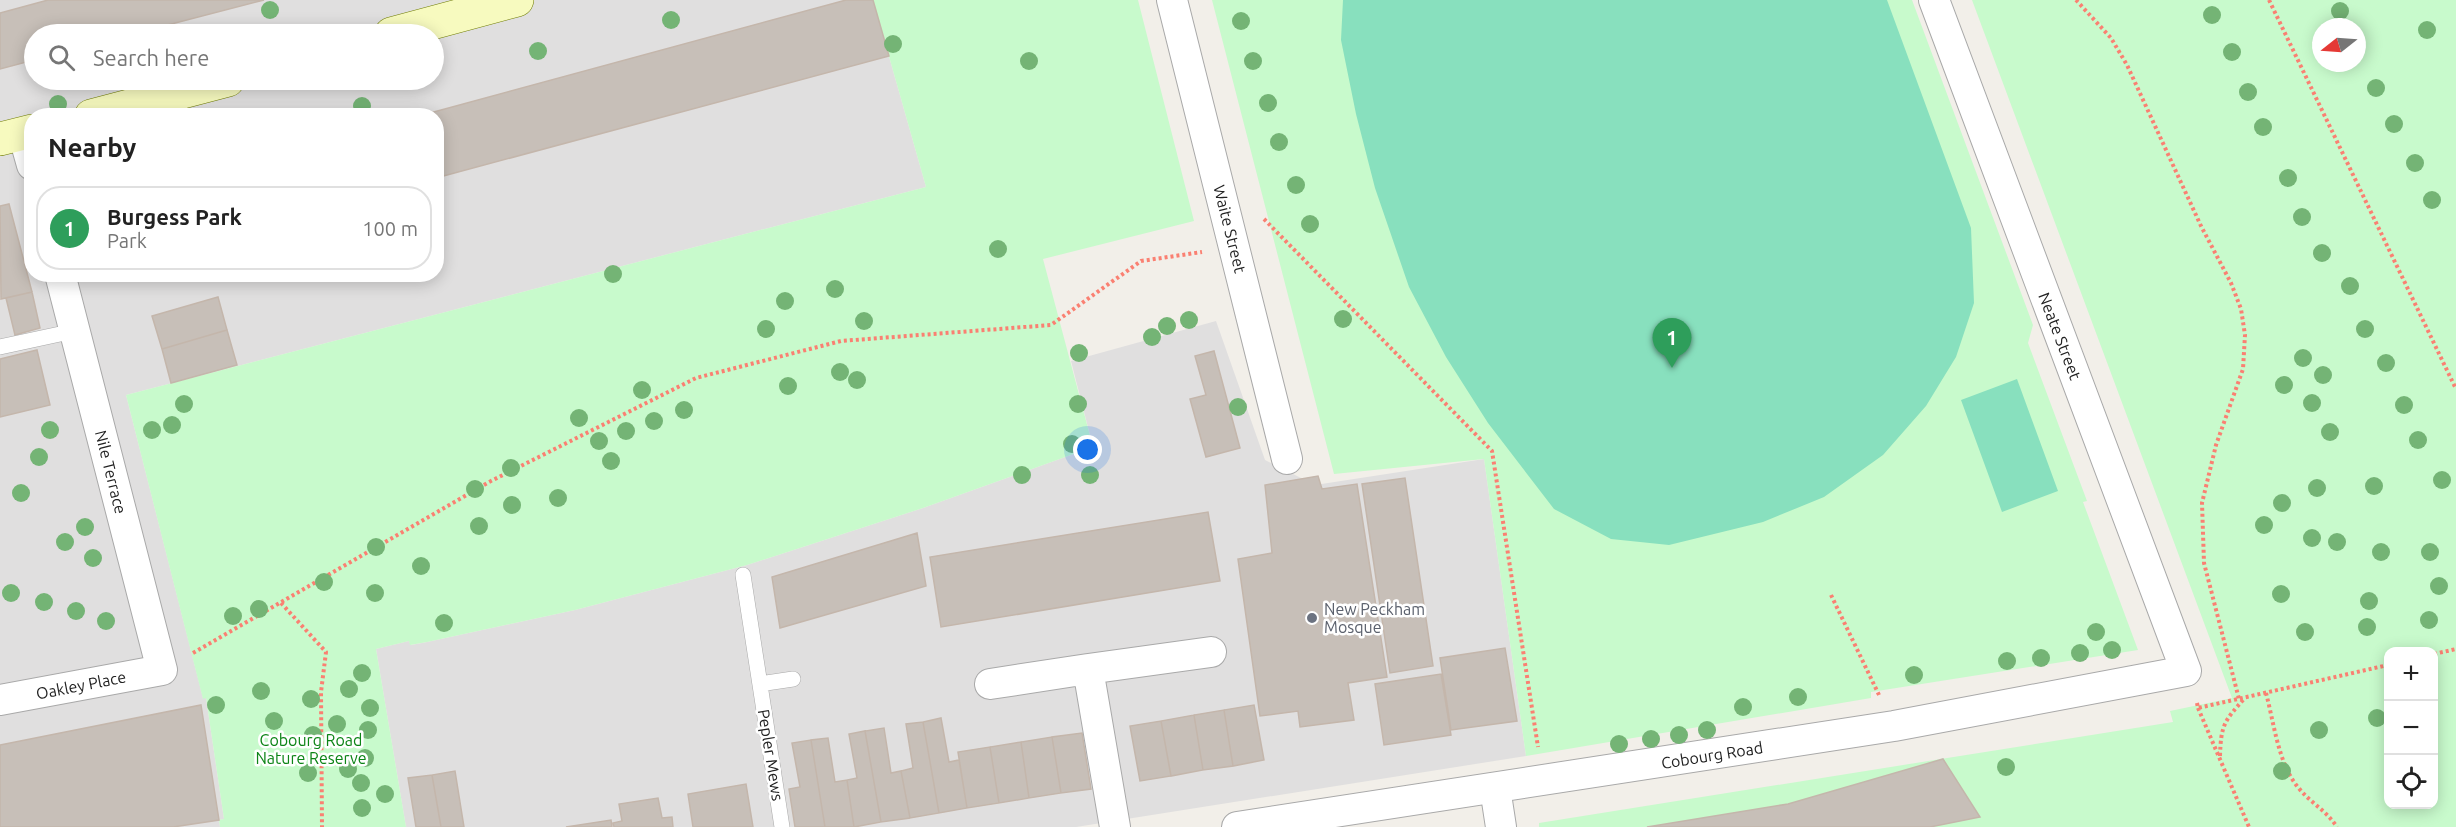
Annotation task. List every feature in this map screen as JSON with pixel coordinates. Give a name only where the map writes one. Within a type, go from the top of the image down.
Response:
[{"type":"main road","points":[[429,24],[517,0]]},
{"type":"main road","points":[[121,108],[190,90]]},
{"type":"street","name":"Waite Street","points":[[1172,0],[1287,459]]},
{"type":"street","name":"Neate Street","points":[[1934,0],[2186,671]]},
{"type":"street","name":"Nile Terrace","points":[[62,282],[162,670]]},
{"type":"street","points":[[990,684],[1211,652]]},
{"type":"street","points":[[1088,669],[1115,827]]},
{"type":"street","name":"Oakley Place","points":[[0,700],[162,670]]},
{"type":"street","name":"Cobourg Road","points":[[1237,827],[1894,726],[2186,671]]},
{"type":"street","points":[[1495,788],[1501,827]]},
{"type":"lane","points":[[0,347],[74,331]]},
{"type":"lane","name":"Pepler Mews","points":[[743,575],[782,827]]},
{"type":"lane","points":[[759,684],[793,679]]},
{"type":"path","points":[[2076,0],[2111,38],[2127,65],[2201,226],[2231,282],[2241,309],[2245,334],[2243,369],[2216,445],[2202,503],[2204,563],[2239,699]]},
{"type":"path","points":[[2269,0],[2456,389]]},
{"type":"path","points":[[1262,218],[1492,451],[1543,781]]},
{"type":"path","points":[[162,670],[489,482],[696,378],[841,341],[1051,325],[1141,261],[1235,247]]},
{"type":"path","points":[[1831,595],[1894,726]]},
{"type":"path","points":[[281,603],[327,652],[321,692],[322,827]]},
{"type":"path","points":[[2438,653],[2456,649]]},
{"type":"path","points":[[2220,759],[2221,732],[2227,717],[2246,697],[2384,666]]},
{"type":"path","points":[[2266,693],[2286,769],[2298,787],[2330,817],[2337,827]]},
{"type":"path","points":[[2198,708],[2249,827]]},
{"type":"shaded area","points":[[0,0],[873,0],[926,187],[126,395],[203,698],[206,698],[224,819],[219,820],[220,827],[0,827]]},
{"type":"shaded area","points":[[1216,321],[1265,460],[1315,485],[1484,459],[1526,756],[1076,827],[406,827],[376,649],[409,641],[411,645],[427,642],[575,610],[747,565],[923,508],[1093,447],[1071,361]]},
{"type":"green space","name":"Cobourg Road Nature Reserve","points":[[873,0],[1138,0],[1194,221],[1043,259],[1093,447],[923,508],[747,565],[575,610],[427,642],[410,645],[409,641],[376,649],[406,827],[220,827],[219,820],[224,819],[206,698],[203,699],[126,395],[926,187]]},
{"type":"green space","points":[[1212,0],[1912,0],[2033,325],[2028,343],[2087,501],[2083,502],[2138,650],[1871,692],[1871,698],[1526,756],[1484,459],[1334,474]]},
{"type":"green space","points":[[1343,0],[1887,0],[1971,228],[1974,303],[1956,357],[1926,406],[1883,455],[1824,497],[1763,522],[1669,545],[1611,539],[1554,509],[1488,423],[1446,357],[1409,287],[1375,188],[1356,114],[1341,40]]},
{"type":"green space","points":[[1972,0],[2456,0],[2456,827],[1539,827],[1539,823],[2173,722],[2170,711],[2232,698]]},
{"type":"green space","points":[[2017,379],[2058,491],[2002,512],[1961,400]]},
{"type":"building","points":[[48,0],[264,0],[172,24],[24,24],[24,63],[0,69],[0,13]]},
{"type":"building","points":[[846,0],[873,0],[889,56],[444,176],[444,109]]},
{"type":"building","points":[[9,204],[24,261],[24,282],[29,282],[32,292],[1,299],[0,206]]},
{"type":"building","points":[[32,292],[40,328],[15,335],[6,298]]},
{"type":"building","points":[[218,297],[227,330],[162,349],[152,316]]},
{"type":"building","points":[[227,330],[237,365],[171,383],[162,349]]},
{"type":"building","points":[[37,350],[50,405],[0,417],[0,359]]},
{"type":"building","points":[[1214,351],[1240,448],[1206,457],[1190,399],[1206,395],[1195,356]]},
{"type":"building","name":"New Peckham Mosque","points":[[1318,476],[1322,489],[1357,484],[1387,677],[1348,683],[1354,720],[1300,727],[1298,711],[1260,716],[1238,559],[1272,553],[1265,485]]},
{"type":"building","points":[[1405,478],[1433,666],[1390,673],[1362,484]]},
{"type":"building","points":[[1208,512],[1220,581],[941,627],[930,557]]},
{"type":"building","points":[[917,533],[926,586],[780,628],[772,577]]},
{"type":"building","points":[[1505,648],[1517,721],[1451,730],[1440,658]]},
{"type":"building","points":[[1441,674],[1451,735],[1384,745],[1375,684]]},
{"type":"building","points":[[201,705],[219,820],[173,827],[0,827],[0,745]]},
{"type":"building","points":[[1254,705],[1264,760],[1233,766],[1224,710]]},
{"type":"building","points":[[1224,710],[1233,766],[1203,770],[1194,715]]},
{"type":"building","points":[[1194,715],[1203,770],[1171,776],[1161,721]]},
{"type":"building","points":[[941,718],[949,762],[959,760],[967,808],[939,813],[923,722]]},
{"type":"building","points":[[1161,721],[1171,776],[1140,781],[1130,726]]},
{"type":"building","points":[[923,722],[939,813],[910,818],[901,771],[913,768],[906,724]]},
{"type":"building","points":[[884,728],[891,773],[901,771],[910,818],[881,822],[865,731]]},
{"type":"building","points":[[865,731],[881,822],[854,827],[847,780],[857,778],[849,734]]},
{"type":"building","points":[[1082,733],[1091,789],[1061,793],[1052,737]]},
{"type":"building","points":[[1052,737],[1061,793],[1029,798],[1021,742]]},
{"type":"building","points":[[828,738],[835,782],[847,780],[854,827],[825,827],[811,740]]},
{"type":"building","points":[[811,740],[825,827],[795,827],[789,789],[800,787],[792,743]]},
{"type":"building","points":[[1021,742],[1029,798],[999,803],[990,747]]},
{"type":"building","points":[[990,747],[999,803],[967,808],[958,752]]},
{"type":"building","points":[[1943,759],[1980,817],[1930,827],[1647,827],[1788,804]]},
{"type":"building","points":[[455,771],[464,827],[441,827],[432,775]]},
{"type":"building","points":[[432,775],[441,827],[416,827],[408,778]]},
{"type":"building","points":[[746,784],[753,827],[693,827],[688,794]]},
{"type":"building","points":[[658,798],[662,818],[672,817],[673,827],[614,827],[613,823],[622,821],[619,804]]},
{"type":"building","points":[[611,820],[612,827],[566,827]]},
{"type":"place","name":"Burgess Park","points":[[1672,368]]},
{"type":"place","name":"New Peckham Mosque","points":[[1312,618]]}]
